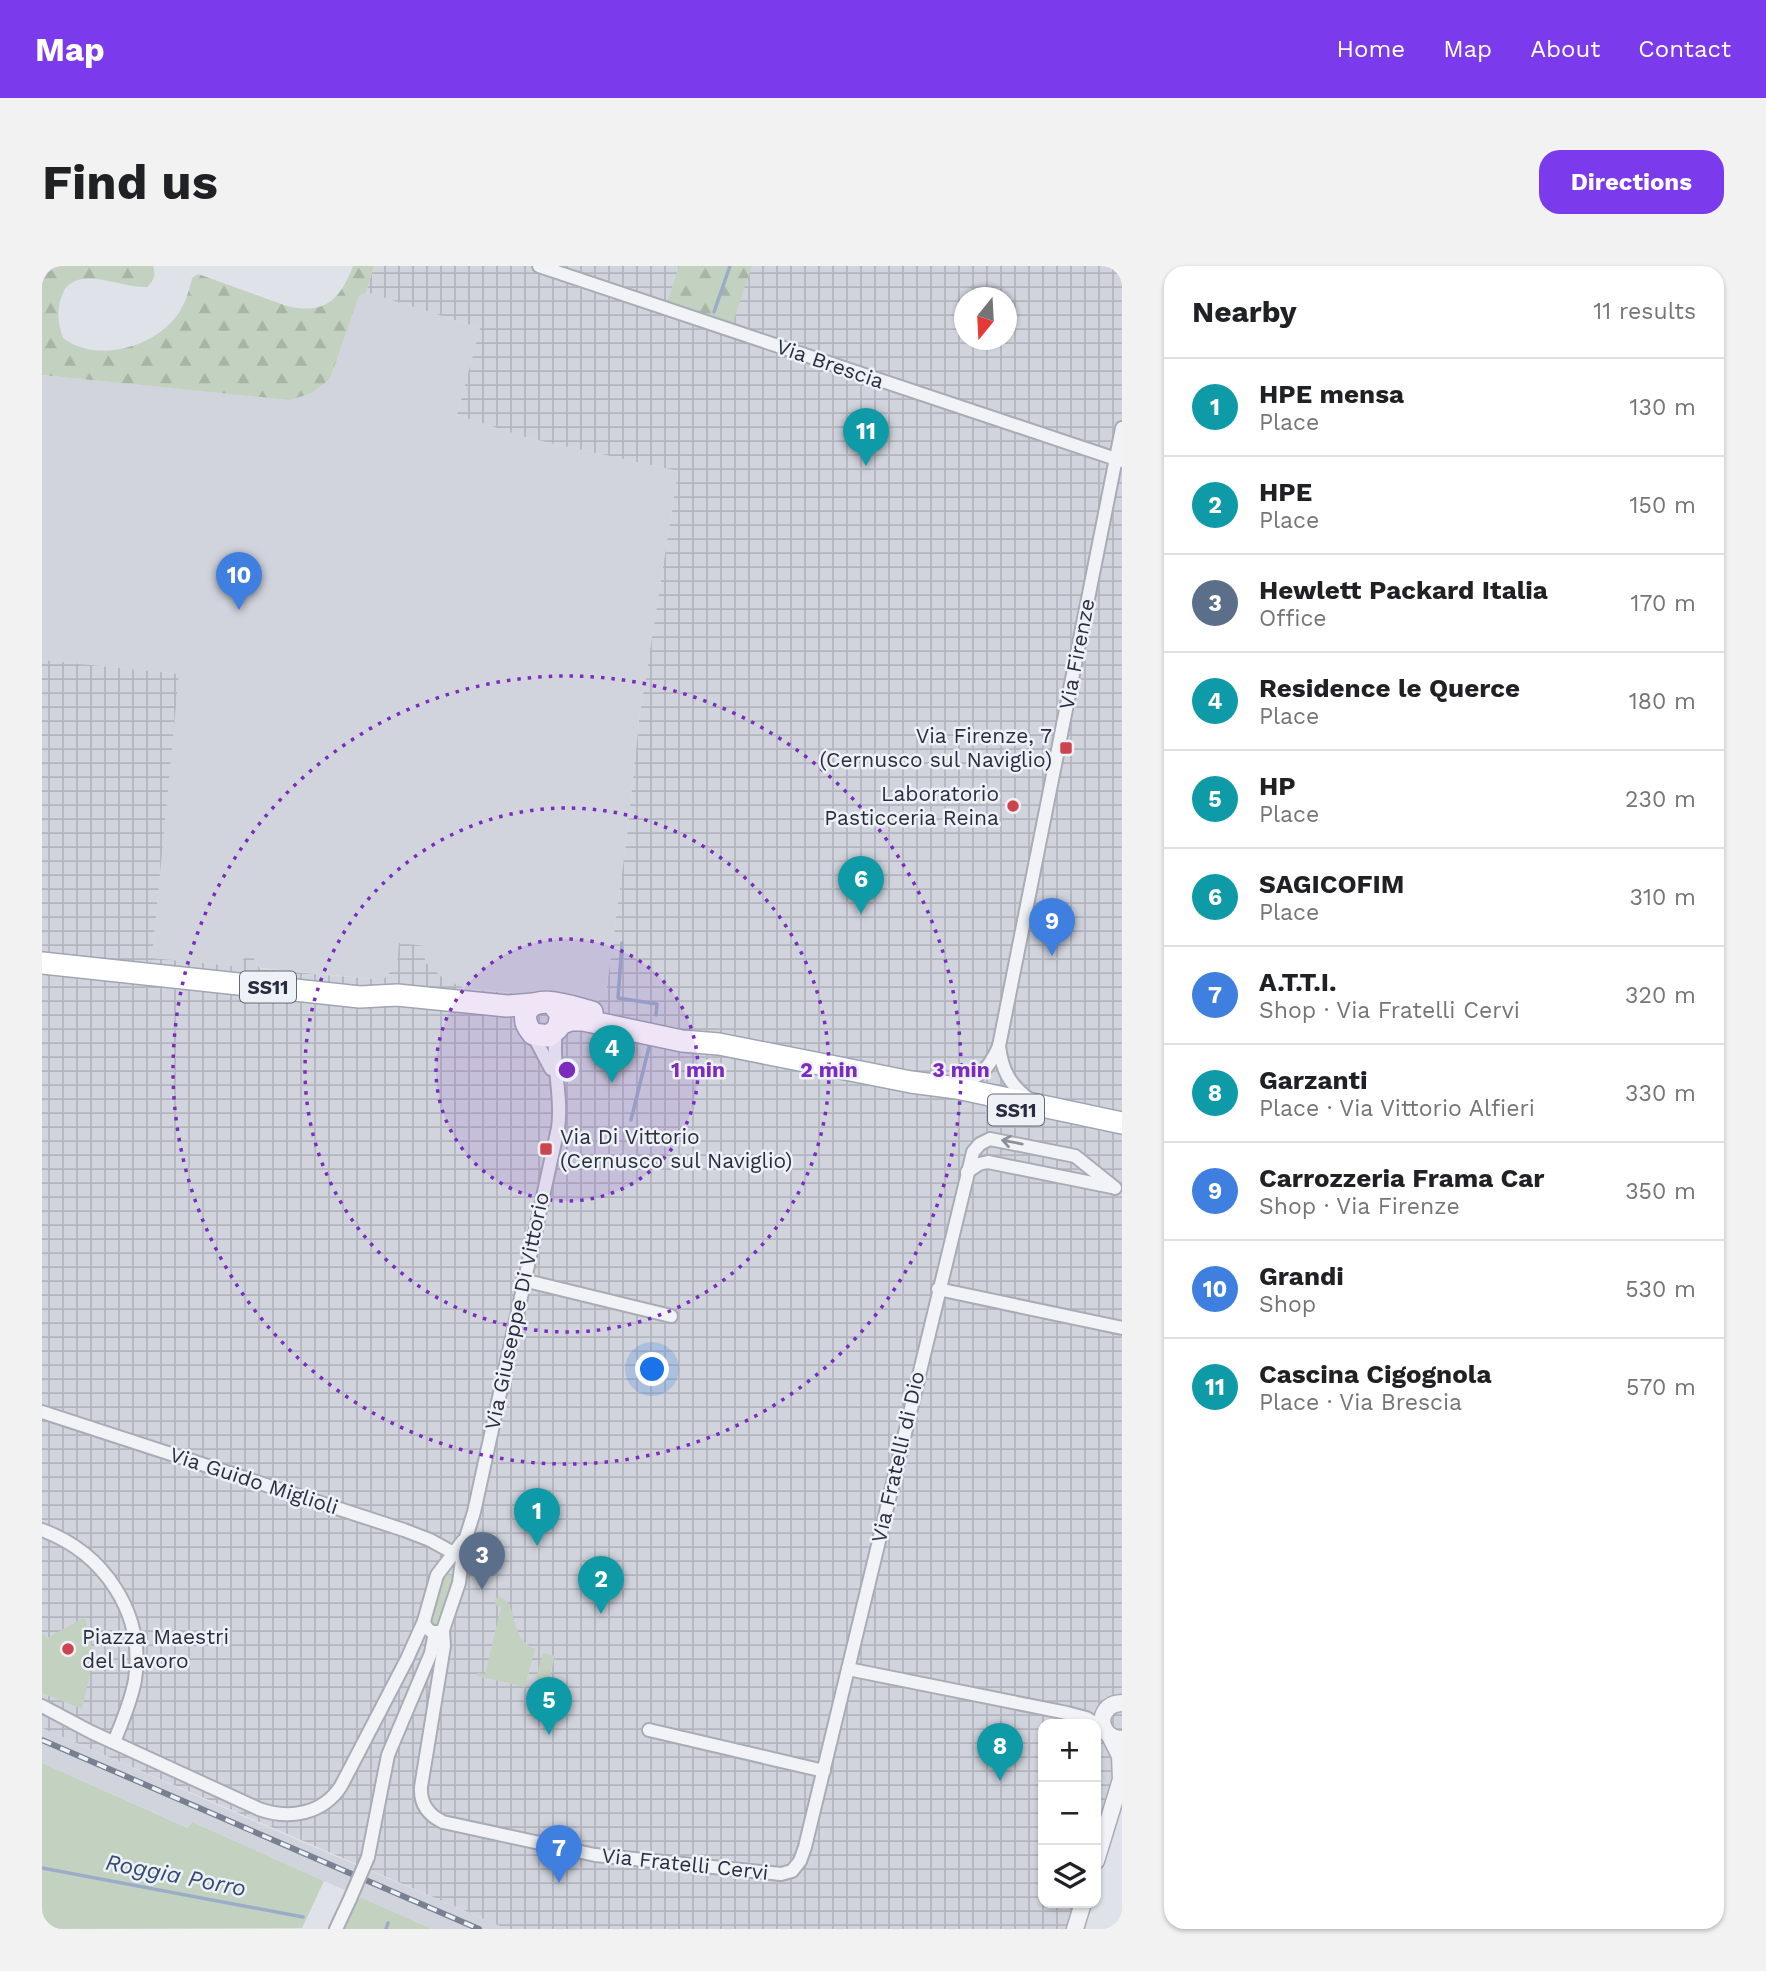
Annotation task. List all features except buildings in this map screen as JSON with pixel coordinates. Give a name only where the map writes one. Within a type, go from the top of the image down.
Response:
[{"type":"main road","name":"SS11","points":[[44,963],[360,997],[396,1006],[684,1032],[719,1044],[1037,1104],[1122,1123]]},
{"type":"main road","name":"SS11","points":[[911,1082],[974,1102],[1122,1133]]},
{"type":"street","name":"Via Brescia","points":[[539,266],[1119,460]]},
{"type":"street","name":"Via Firenze","points":[[937,1085],[966,1082],[978,1076],[992,1062],[999,1045],[1119,460],[1122,428]]},
{"type":"street","name":"Via Giuseppe Di Vittorio","points":[[458,1555],[460,1579],[447,1625],[433,1628],[440,1572],[458,1555],[474,1512],[559,1121],[561,1109],[543,1020]]},
{"type":"street","name":"Via Giuseppe Di Vittorio","points":[[543,1020],[554,1062],[556,1083]]},
{"type":"street","name":"Via Firenze","points":[[999,1045],[1006,1076],[1021,1093],[1037,1104]]},
{"type":"street","name":"Via Fratelli di Dio","points":[[797,1868],[824,1770],[938,1289],[975,1149],[990,1139],[1075,1156],[1119,1189]]},
{"type":"street","points":[[1067,1178],[1073,1175],[1078,1166],[1075,1156]]},
{"type":"street","points":[[967,1172],[988,1162],[1119,1189]]},
{"type":"street","points":[[523,1280],[671,1316]]},
{"type":"street","points":[[938,1289],[1122,1328]]},
{"type":"street","name":"Via Guido Miglioli","points":[[42,1412],[404,1530],[458,1555]]},
{"type":"street","points":[[42,1530],[73,1545],[96,1563],[120,1595],[129,1617],[136,1649],[136,1673],[130,1700],[114,1742]]},
{"type":"street","points":[[440,1572],[446,1568],[453,1570],[460,1579]]},
{"type":"street","points":[[42,1706],[259,1809],[278,1815],[300,1814],[326,1802],[341,1786],[407,1659],[433,1628]]},
{"type":"street","points":[[336,1929],[368,1857],[388,1755],[431,1653],[433,1628]]},
{"type":"street","name":"Via Fratelli Cervi","points":[[433,1628],[444,1646],[420,1790],[425,1806],[435,1818],[595,1855],[782,1874],[797,1868]]},
{"type":"street","points":[[848,1669],[1068,1713],[1086,1718],[1112,1734]]},
{"type":"street","points":[[1068,1713],[1090,1712],[1116,1703]]},
{"type":"street","points":[[1101,1845],[1121,1777],[1120,1756],[1102,1717],[1116,1703]]},
{"type":"street","points":[[649,1730],[824,1770]]},
{"type":"street","points":[[1075,1929],[1081,1908]]},
{"type":"shaded area","points":[[374,266],[1122,266],[1122,1757],[1101,1829],[1101,1719],[1038,1719],[1038,1908],[1078,1908],[1072,1929],[507,1929],[42,1728],[42,660],[179,674],[152,958],[233,966],[248,956],[253,957],[260,969],[383,980],[397,964],[399,943],[425,946],[425,962],[443,978],[466,989],[598,1001],[606,993],[639,721],[678,471],[528,438],[457,415],[480,328],[366,292]],"holes":[[[502,1607],[520,1640],[534,1649],[525,1687],[477,1675],[485,1675]]]},
{"type":"shaded area","points":[[366,292],[480,328],[457,415],[528,438],[678,471],[639,721],[606,993],[598,1001],[260,968],[253,957],[248,956],[233,966],[152,958],[178,674],[42,660],[42,375],[290,399],[312,393],[330,379],[359,295]]},
{"type":"shaded area","points":[[42,1728],[507,1929],[432,1929],[192,1822],[189,1828],[42,1763]]},
{"type":"green space","points":[[42,266],[153,266],[154,278],[147,287],[81,279],[65,289],[58,314],[63,338],[76,346],[106,351],[137,344],[165,328],[181,309],[192,278],[198,274],[287,306],[312,308],[329,302],[336,296],[343,288],[353,266],[374,266],[366,292],[359,296],[330,379],[312,393],[290,400],[42,375]]},
{"type":"green space","points":[[679,266],[752,266],[732,325],[667,303]]},
{"type":"green space","points":[[446,1574],[455,1577],[440,1627],[432,1626],[430,1619],[442,1577]]},
{"type":"green space","points":[[500,1596],[511,1608],[520,1637],[535,1649],[525,1687],[477,1676],[478,1673],[485,1674],[501,1607],[495,1605],[496,1598]]},
{"type":"green space","name":"Piazza Maestri del Lavoro","points":[[85,1617],[94,1656],[82,1709],[42,1693],[42,1633],[47,1638]]},
{"type":"green space","points":[[543,1653],[555,1656],[548,1682],[536,1678]]},
{"type":"green space","points":[[42,1763],[188,1828],[192,1822],[324,1881],[302,1928],[42,1929]]},
{"type":"green space","points":[[360,1897],[432,1929],[343,1929]]},
{"type":"waterway","points":[[714,312],[730,266]]},
{"type":"waterway","points":[[622,943],[618,998],[657,1004],[656,1015]]},
{"type":"waterway","points":[[631,1120],[650,1043]]},
{"type":"waterway","name":"Roggia Porro","points":[[42,1868],[303,1917]]},
{"type":"waterway","points":[[386,1929],[388,1923]]},
{"type":"railway","points":[[42,1740],[479,1929]]},
{"type":"place","name":"Cascina Cigognola","points":[[866,466]]},
{"type":"place","name":"Grandi","points":[[239,610]]},
{"type":"place","name":"Via Firenze, 7 (Cernusco sul Naviglio)","points":[[1066,748]]},
{"type":"place","name":"Laboratorio Pasticceria Reina","points":[[1013,806]]},
{"type":"place","name":"SAGICOFIM","points":[[861,914]]},
{"type":"place","name":"Carrozzeria Frama Car","points":[[1052,956]]},
{"type":"place","name":"Residence le Querce","points":[[612,1083]]},
{"type":"place","name":"Via Di Vittorio (Cernusco sul Naviglio)","points":[[546,1149]]},
{"type":"place","name":"HPE mensa","points":[[537,1546]]},
{"type":"place","name":"Hewlett Packard Italia","points":[[482,1590]]},
{"type":"place","name":"HPE","points":[[601,1614]]},
{"type":"place","name":"Piazza Maestri del Lavoro","points":[[68,1649]]},
{"type":"place","name":"HP","points":[[549,1735]]},
{"type":"place","name":"Garzanti","points":[[1000,1781]]},
{"type":"place","name":"A.T.T.I.","points":[[559,1883]]}]
